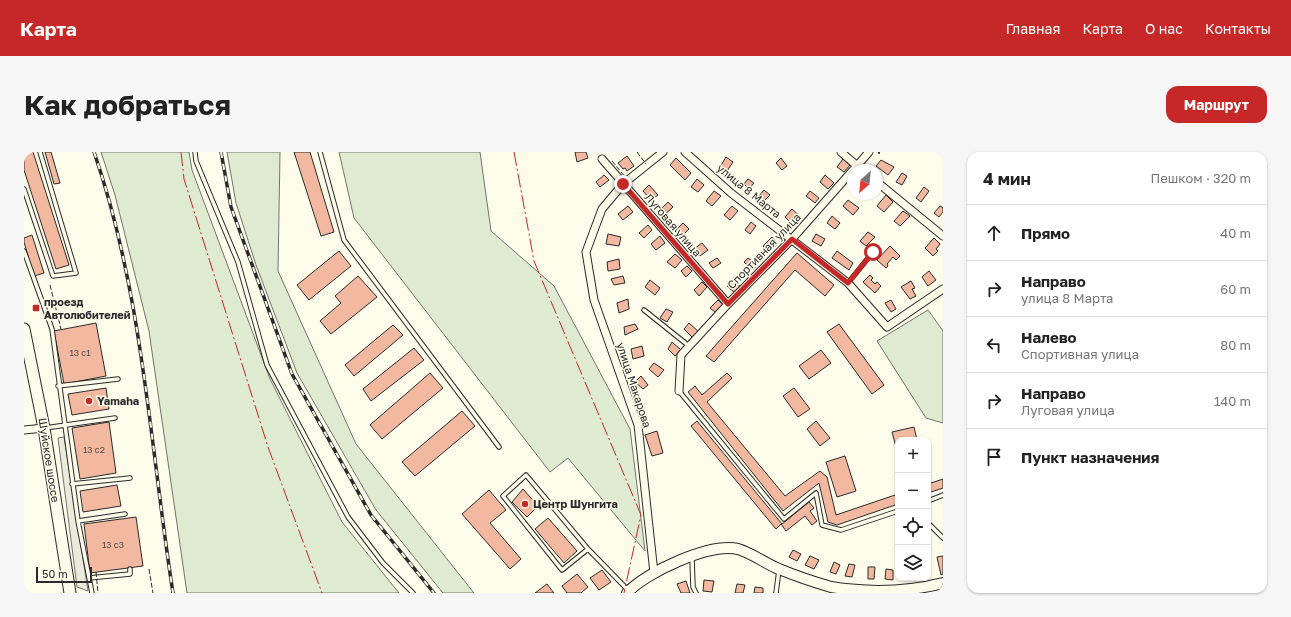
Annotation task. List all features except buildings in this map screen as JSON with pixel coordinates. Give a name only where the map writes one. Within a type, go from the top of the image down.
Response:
[{"type":"main road","name":"Шуйское шоссе","points":[[24,329],[44,428],[70,593]]},
{"type":"main road","points":[[628,592],[654,573],[691,555],[715,549],[738,549],[779,569],[832,587],[870,592],[918,589],[943,583]]},
{"type":"street","name":"улица Макарова","points":[[654,573],[638,425],[594,300],[586,252],[602,209],[623,184],[663,152]]},
{"type":"street","name":"улица 8 Марта","points":[[685,152],[731,193],[848,283],[887,327],[943,289]]},
{"type":"street","points":[[841,152],[852,164]]},
{"type":"street","name":"Спортивная улица","points":[[860,164],[869,152]]},
{"type":"street","name":"Луговая улица","points":[[602,159],[728,304]]},
{"type":"street","name":"Спортивная улица","points":[[679,391],[682,355],[689,346],[792,239],[847,179]]},
{"type":"street","points":[[883,187],[943,236]]},
{"type":"street","points":[[24,430],[44,428]]},
{"type":"lane","points":[[24,189],[53,276],[76,273],[40,152]]},
{"type":"lane","points":[[195,152],[196,161],[238,262],[267,365],[348,517],[384,563],[413,593]]},
{"type":"lane","points":[[320,152],[344,240],[499,447]]},
{"type":"lane","points":[[24,252],[52,329],[58,386],[72,484],[92,593]]},
{"type":"lane","points":[[848,283],[873,252]]},
{"type":"lane","points":[[644,310],[689,346]]},
{"type":"lane","points":[[58,386],[118,378]]},
{"type":"lane","points":[[679,391],[784,519],[816,493],[822,525],[841,530],[895,512]]},
{"type":"lane","points":[[44,428],[115,418]]},
{"type":"lane","points":[[588,549],[562,570],[503,496],[526,475],[588,549],[628,592]]},
{"type":"lane","points":[[72,484],[130,478]]},
{"type":"lane","points":[[931,500],[943,495]]},
{"type":"lane","points":[[78,520],[125,514]]},
{"type":"lane","points":[[931,527],[943,538]]},
{"type":"lane","points":[[691,555],[693,587],[696,593]]},
{"type":"lane","points":[[776,593],[779,569]]},
{"type":"lane","points":[[89,578],[130,574],[130,570]]},
{"type":"green space","points":[[101,152],[189,152],[192,170],[270,379],[342,522],[399,593],[187,593],[149,331],[115,195]]},
{"type":"green space","points":[[227,152],[280,152],[278,271],[356,444],[474,593],[443,593],[376,510],[297,373],[256,265],[236,203]]},
{"type":"green space","points":[[339,152],[480,152],[491,231],[554,286],[630,429],[645,551],[568,458],[550,472],[354,218]]},
{"type":"green space","points":[[928,310],[943,331],[943,423],[926,418],[877,341]]},
{"type":"shaded area","points":[[64,437],[88,591],[77,587],[58,438]]},
{"type":"railway","points":[[94,152],[111,206],[124,260],[134,315],[151,426],[173,593]]},
{"type":"railway","points":[[221,152],[231,207],[292,374],[371,515],[434,593]]},
{"type":"fence","points":[[637,152],[646,164]]},
{"type":"fence","points":[[612,161],[626,178],[629,178]]},
{"type":"fence","points":[[50,285],[61,329]]},
{"type":"fence","points":[[149,569],[153,593]]},
{"type":"fence","points":[[96,572],[98,593]]},
{"type":"power","points":[[181,152],[184,179],[268,447],[322,593]]},
{"type":"power","points":[[514,152],[534,261],[641,515],[624,593]]},
{"type":"place","name":"проезд Автолюбителей","points":[[36,308]]},
{"type":"place","name":"Yamaha","points":[[89,401]]},
{"type":"place","name":"Центр Шунгита","points":[[525,504]]},
{"type":"route","points":[[623,184],[728,304],[792,239],[848,283],[873,252]]}]
